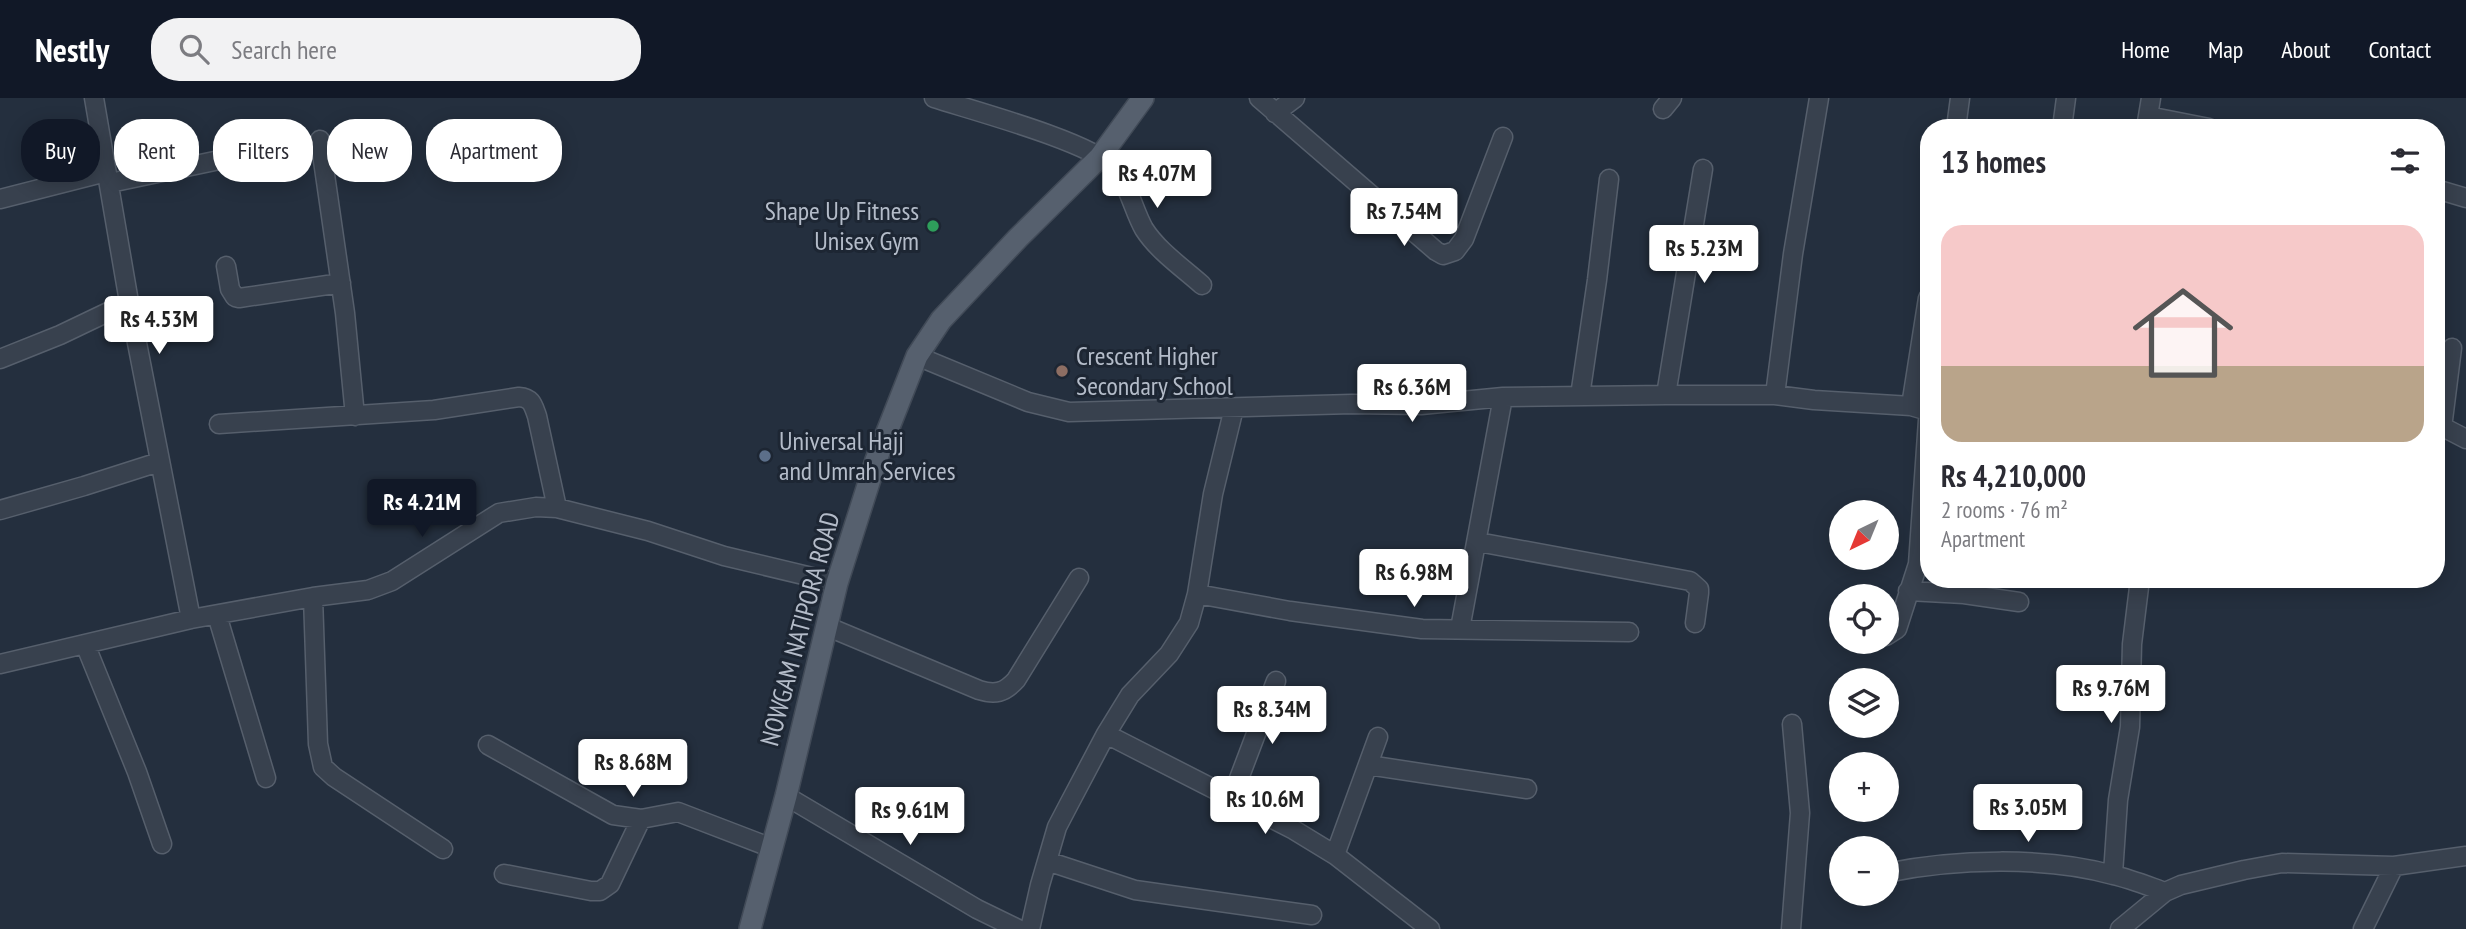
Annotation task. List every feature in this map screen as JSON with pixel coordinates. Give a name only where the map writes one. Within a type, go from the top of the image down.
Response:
[{"type":"main road","name":"NOWGAM NATIPORA ROAD","points":[[750,929],[786,796],[837,583],[876,460],[917,356],[941,320],[1018,238],[1100,157],[1143,98]]},
{"type":"street","points":[[94,98],[129,302],[191,619]]},
{"type":"street","points":[[934,98],[1065,141],[1112,165],[1150,238],[1202,285]]},
{"type":"street","points":[[1259,98],[1443,255],[1455,251],[1464,239],[1503,138]]},
{"type":"street","points":[[1275,113],[1295,98]]},
{"type":"street","points":[[1776,395],[1793,254],[1819,98]]},
{"type":"street","points":[[1957,119],[1960,98]]},
{"type":"street","points":[[2063,119],[2066,98]]},
{"type":"street","points":[[2148,114],[2170,119]]},
{"type":"street","points":[[320,140],[341,283],[355,416]]},
{"type":"street","points":[[0,200],[108,177],[213,160]]},
{"type":"street","points":[[1667,395],[1703,169]]},
{"type":"street","points":[[1580,396],[1609,179]]},
{"type":"street","points":[[2445,192],[2466,198]]},
{"type":"street","points":[[226,266],[230,289],[235,297],[239,298],[341,283]]},
{"type":"street","points":[[0,359],[129,302]]},
{"type":"street","points":[[2445,404],[2452,348]]},
{"type":"street","points":[[917,356],[1028,402],[1069,412],[1352,404],[1421,405],[1503,397],[1667,395],[1776,395],[1920,408]]},
{"type":"street","points":[[1460,629],[1503,397]]},
{"type":"street","points":[[219,424],[434,411],[527,398],[537,416],[557,508]]},
{"type":"street","points":[[1030,929],[1057,827],[1106,734],[1130,695],[1180,640],[1189,623],[1197,594],[1213,494],[1234,408]]},
{"type":"street","points":[[2445,429],[2466,439]]},
{"type":"street","points":[[0,510],[159,462]]},
{"type":"street","points":[[0,664],[191,619],[368,590],[392,581],[499,513],[536,507],[557,508],[648,531],[724,556],[837,583]]},
{"type":"street","points":[[1478,542],[1690,581],[1699,589],[1695,623]]},
{"type":"street","points":[[1899,623],[1920,551]]},
{"type":"street","points":[[826,625],[979,690],[999,693],[1008,689],[1016,680],[1079,578]]},
{"type":"street","points":[[2113,874],[2118,800],[2130,727],[2132,644],[2139,588]]},
{"type":"street","points":[[1909,591],[1965,594],[2019,602]]},
{"type":"street","points":[[1197,594],[1290,611],[1422,629],[1629,632]]},
{"type":"street","points":[[313,597],[318,744],[323,766],[334,777],[443,849]]},
{"type":"street","points":[[217,615],[266,778]]},
{"type":"street","points":[[85,643],[138,772],[162,844]]},
{"type":"street","points":[[1232,797],[1276,681]]},
{"type":"street","points":[[1791,929],[1800,813],[1792,724]]},
{"type":"street","points":[[1106,734],[1232,797],[1335,855],[1430,929]]},
{"type":"street","points":[[1335,855],[1378,737]]},
{"type":"street","points":[[488,745],[613,815],[641,819],[678,812],[772,848]]},
{"type":"street","points":[[1367,765],[1527,789]]},
{"type":"street","points":[[786,796],[977,909],[1018,929]]},
{"type":"street","points":[[504,874],[600,891],[610,884],[641,819]]},
{"type":"street","points":[[2120,929],[2165,892],[2204,879],[2282,863],[2394,866],[2466,856]]},
{"type":"street","points":[[1047,861],[1145,892],[1312,915]]},
{"type":"street","points":[[1899,870],[1918,866],[2025,863],[2070,866],[2113,874],[2165,892]]},
{"type":"street","points":[[2363,929],[2394,866]]},
{"type":"place","name":"Shape Up Fitness Unisex Gym","points":[[933,226]]},
{"type":"place","name":"Crescent Higher Secondary School","points":[[1062,371]]},
{"type":"place","name":"Universal Hajj and Umrah Services","points":[[765,456]]}]
